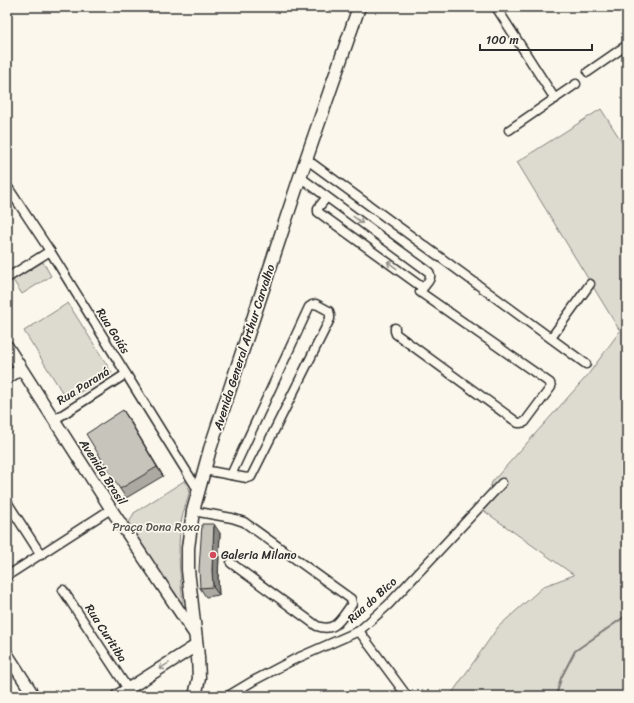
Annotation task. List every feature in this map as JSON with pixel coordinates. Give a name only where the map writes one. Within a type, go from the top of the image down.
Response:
[{"type":"main road","name":"Avenida General Arthur Carvalho","points":[[195,696],[199,678],[197,641],[188,570],[188,548],[193,511],[204,470],[306,159],[359,7]]},
{"type":"main road","name":"Avenida Brasil","points":[[7,346],[111,509],[180,611],[197,641]]},
{"type":"main road","points":[[7,378],[21,369]]},
{"type":"main road","points":[[180,611],[193,611]]},
{"type":"main road","points":[[117,696],[197,641]]},
{"type":"main road","points":[[7,654],[34,696]]},
{"type":"street","points":[[496,7],[555,99]]},
{"type":"street","points":[[588,72],[626,49]]},
{"type":"street","points":[[509,130],[576,84]]},
{"type":"street","points":[[306,159],[586,364]]},
{"type":"street","points":[[300,178],[327,197],[429,272],[431,277],[423,288],[318,212],[318,208],[327,197]]},
{"type":"street","name":"Rua Goiás","points":[[7,186],[50,251],[198,490]]},
{"type":"street","points":[[7,278],[50,251]]},
{"type":"street","points":[[551,338],[590,284]]},
{"type":"street","points":[[395,328],[396,334],[518,423],[525,422],[551,387],[550,383],[420,292]]},
{"type":"street","points":[[204,470],[231,476],[247,478],[251,476],[330,319],[329,311],[316,304],[309,307],[231,476]]},
{"type":"street","name":"Rua Paraná","points":[[54,420],[126,374]]},
{"type":"street","name":"Rua do Bico","points":[[228,696],[293,660],[359,630],[388,605],[502,483]]},
{"type":"street","points":[[7,502],[41,555]]},
{"type":"street","points":[[7,576],[111,509]]},
{"type":"street","points":[[193,511],[232,518],[244,522],[351,599],[352,604],[338,623],[332,627],[324,628],[317,626],[231,563]]},
{"type":"street","name":"Rua Curitiba","points":[[63,590],[128,689]]},
{"type":"street","points":[[359,630],[407,696]]},
{"type":"green space","points":[[601,109],[627,150],[627,696],[450,696],[498,627],[544,586],[574,575],[484,511],[492,482],[587,376],[620,331],[517,162]]},
{"type":"green space","points":[[43,262],[51,276],[22,294],[13,280]]},
{"type":"green space","points":[[68,303],[112,373],[67,400],[24,331]]},
{"type":"green space","name":"Praça Dona Roxa","points":[[184,481],[190,490],[182,519],[179,543],[179,563],[183,602],[180,605],[127,527],[134,513]]},
{"type":"building","points":[[123,410],[157,467],[120,489],[86,434]]},
{"type":"building","points":[[202,524],[214,524],[212,570],[213,587],[200,588],[199,569]]},
{"type":"waterway","points":[[556,696],[561,678],[575,651],[627,615]]},
{"type":"place","name":"Galeria Milano","points":[[213,555]]}]
